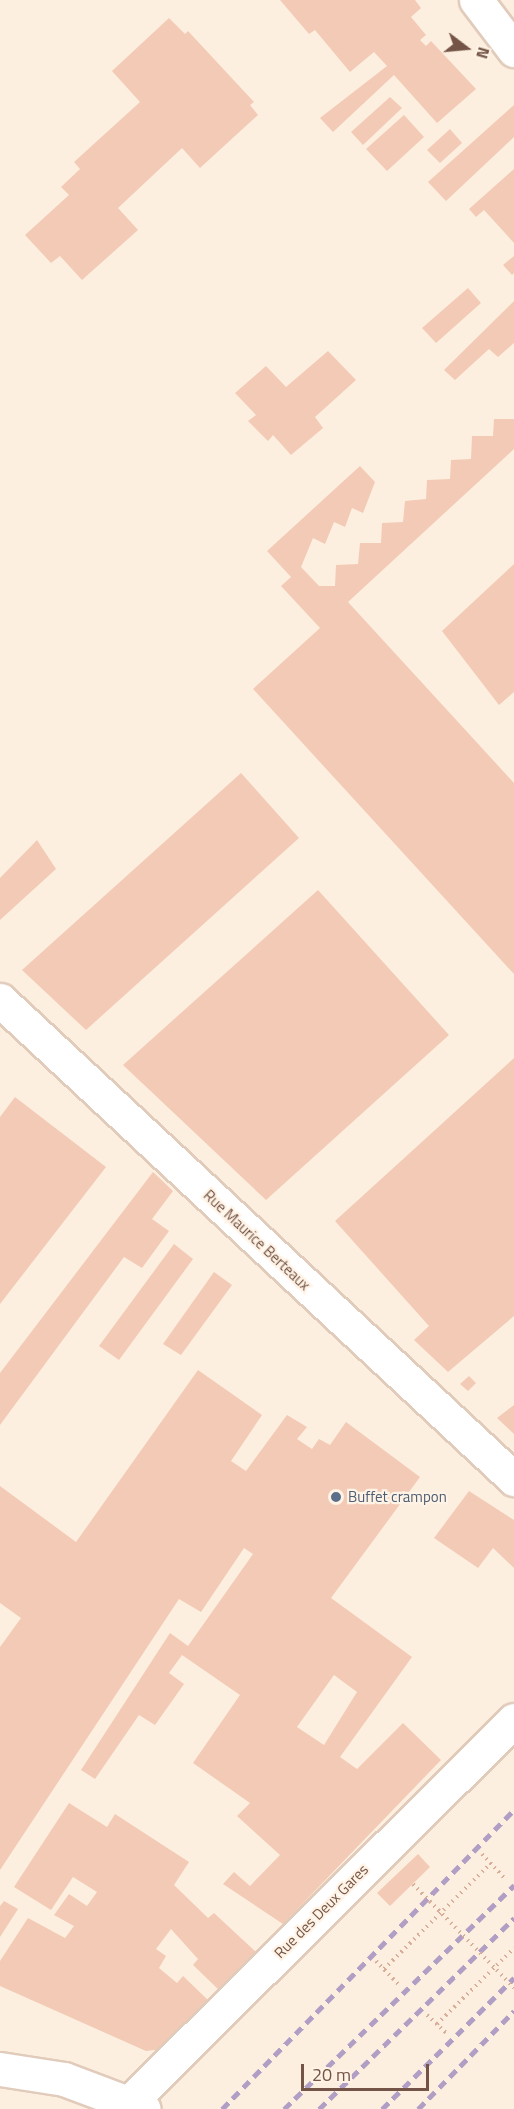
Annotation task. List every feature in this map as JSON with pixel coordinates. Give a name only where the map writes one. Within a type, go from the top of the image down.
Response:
[{"type":"street","points":[[476,0],[514,50]]},
{"type":"street","name":"Rue Maurice Berteaux","points":[[0,1000],[514,1479]]},
{"type":"street","name":"Rue des Deux Gares","points":[[137,2106],[514,1720]]},
{"type":"street","points":[[0,2068],[46,2074],[137,2106]]},
{"type":"path","points":[[482,1854],[505,1879]]},
{"type":"path","points":[[384,1969],[490,1864]]},
{"type":"path","points":[[413,1884],[514,1988]]},
{"type":"path","points":[[437,2024],[514,1948]]},
{"type":"path","points":[[376,1961],[398,1984]]},
{"type":"path","points":[[427,2015],[446,2033]]},
{"type":"building","points":[[280,0],[415,0],[421,8],[411,17],[426,35],[420,40],[426,46],[431,41],[476,89],[437,123],[394,75],[333,132],[320,118],[387,66],[374,52],[350,72],[315,30],[309,34]]},
{"type":"building","points":[[169,18],[185,34],[188,31],[254,102],[250,105],[258,115],[200,168],[182,148],[118,208],[138,230],[82,280],[60,256],[51,263],[25,235],[69,195],[61,187],[80,169],[74,162],[140,102],[112,71]]},
{"type":"building","points":[[390,97],[402,108],[363,145],[351,132]]},
{"type":"building","points":[[514,105],[514,137],[446,201],[428,182]]},
{"type":"building","points":[[404,115],[424,137],[387,171],[366,149]]},
{"type":"building","points":[[450,129],[462,143],[440,163],[427,150]]},
{"type":"building","points":[[514,169],[514,243],[484,210],[476,217],[469,209]]},
{"type":"building","points":[[514,256],[514,273],[512,275],[503,265]]},
{"type":"building","points":[[468,288],[481,303],[436,343],[422,328]]},
{"type":"building","points":[[514,301],[514,343],[498,357],[489,349],[455,380],[444,370]]},
{"type":"building","points":[[328,351],[356,380],[315,417],[323,428],[291,455],[273,435],[268,441],[248,421],[256,415],[235,393],[266,366],[286,387]]},
{"type":"building","points":[[494,419],[514,419],[514,449],[348,602],[514,783],[514,974],[253,689],[320,628],[281,586],[291,577],[267,551],[360,466],[375,482],[363,513],[352,508],[345,527],[334,522],[325,544],[313,538],[301,567],[319,586],[335,586],[336,565],[358,564],[360,543],[381,543],[382,523],[403,522],[405,501],[426,499],[427,480],[450,479],[451,460],[471,459],[472,436],[493,436]]},
{"type":"building","points":[[514,564],[514,692],[499,705],[442,631]]},
{"type":"building","points":[[241,773],[299,838],[86,1030],[22,970]]},
{"type":"building","points":[[37,840],[56,869],[0,920],[0,878]]},
{"type":"building","points":[[318,890],[449,1035],[266,1200],[123,1065]]},
{"type":"building","points":[[514,1058],[514,1316],[448,1372],[414,1340],[429,1326],[335,1221]]},
{"type":"building","points":[[15,1097],[106,1167],[0,1304],[0,1117]]},
{"type":"building","points":[[153,1172],[173,1191],[152,1219],[169,1231],[142,1268],[124,1257],[0,1425],[0,1373]]},
{"type":"building","points":[[174,1244],[193,1259],[119,1360],[99,1346]]},
{"type":"building","points":[[214,1272],[232,1285],[181,1355],[163,1344]]},
{"type":"building","points":[[198,1370],[262,1415],[231,1461],[246,1471],[287,1415],[307,1427],[297,1439],[312,1449],[319,1439],[330,1445],[346,1422],[420,1477],[331,1598],[412,1657],[340,1757],[357,1769],[403,1723],[441,1760],[283,1924],[223,1884],[234,1872],[250,1886],[280,1855],[237,1816],[250,1803],[193,1763],[240,1695],[182,1655],[169,1673],[184,1684],[155,1725],[139,1715],[95,1779],[81,1770],[170,1633],[188,1646],[253,1554],[244,1548],[201,1612],[179,1599],[0,1870],[0,1647],[21,1618],[0,1603],[0,1486],[76,1542]],"holes":[[[334,1675],[357,1692],[324,1745],[297,1727]]]},
{"type":"building","points":[[469,1376],[476,1383],[468,1391],[460,1384]]},
{"type":"building","points":[[514,1405],[514,1434],[497,1418]]},
{"type":"building","points":[[469,1491],[514,1520],[514,1568],[493,1548],[478,1568],[434,1538]]},
{"type":"building","points":[[69,1803],[107,1827],[115,1814],[189,1862],[174,1885],[208,1918],[214,1913],[256,1952],[219,1990],[193,1965],[198,1959],[171,1929],[156,1949],[166,1956],[159,1968],[177,1983],[183,1976],[209,2001],[163,2049],[146,2051],[0,1986],[0,1961],[28,1918],[65,1938],[74,1926],[54,1915],[69,1894],[87,1906],[97,1892],[73,1877],[51,1910],[14,1887]]},
{"type":"building","points":[[418,1854],[430,1867],[390,1906],[377,1893]]},
{"type":"building","points":[[4,1901],[18,1909],[0,1937],[0,1906]]},
{"type":"railway","points":[[222,2109],[514,1810]]},
{"type":"railway","points":[[284,2109],[514,1885]]},
{"type":"railway","points":[[319,2109],[514,1918]]},
{"type":"railway","points":[[382,2109],[514,1978]]},
{"type":"railway","points":[[418,2109],[514,2011]]},
{"type":"place","name":"Buffet crampon","points":[[336,1497]]}]
